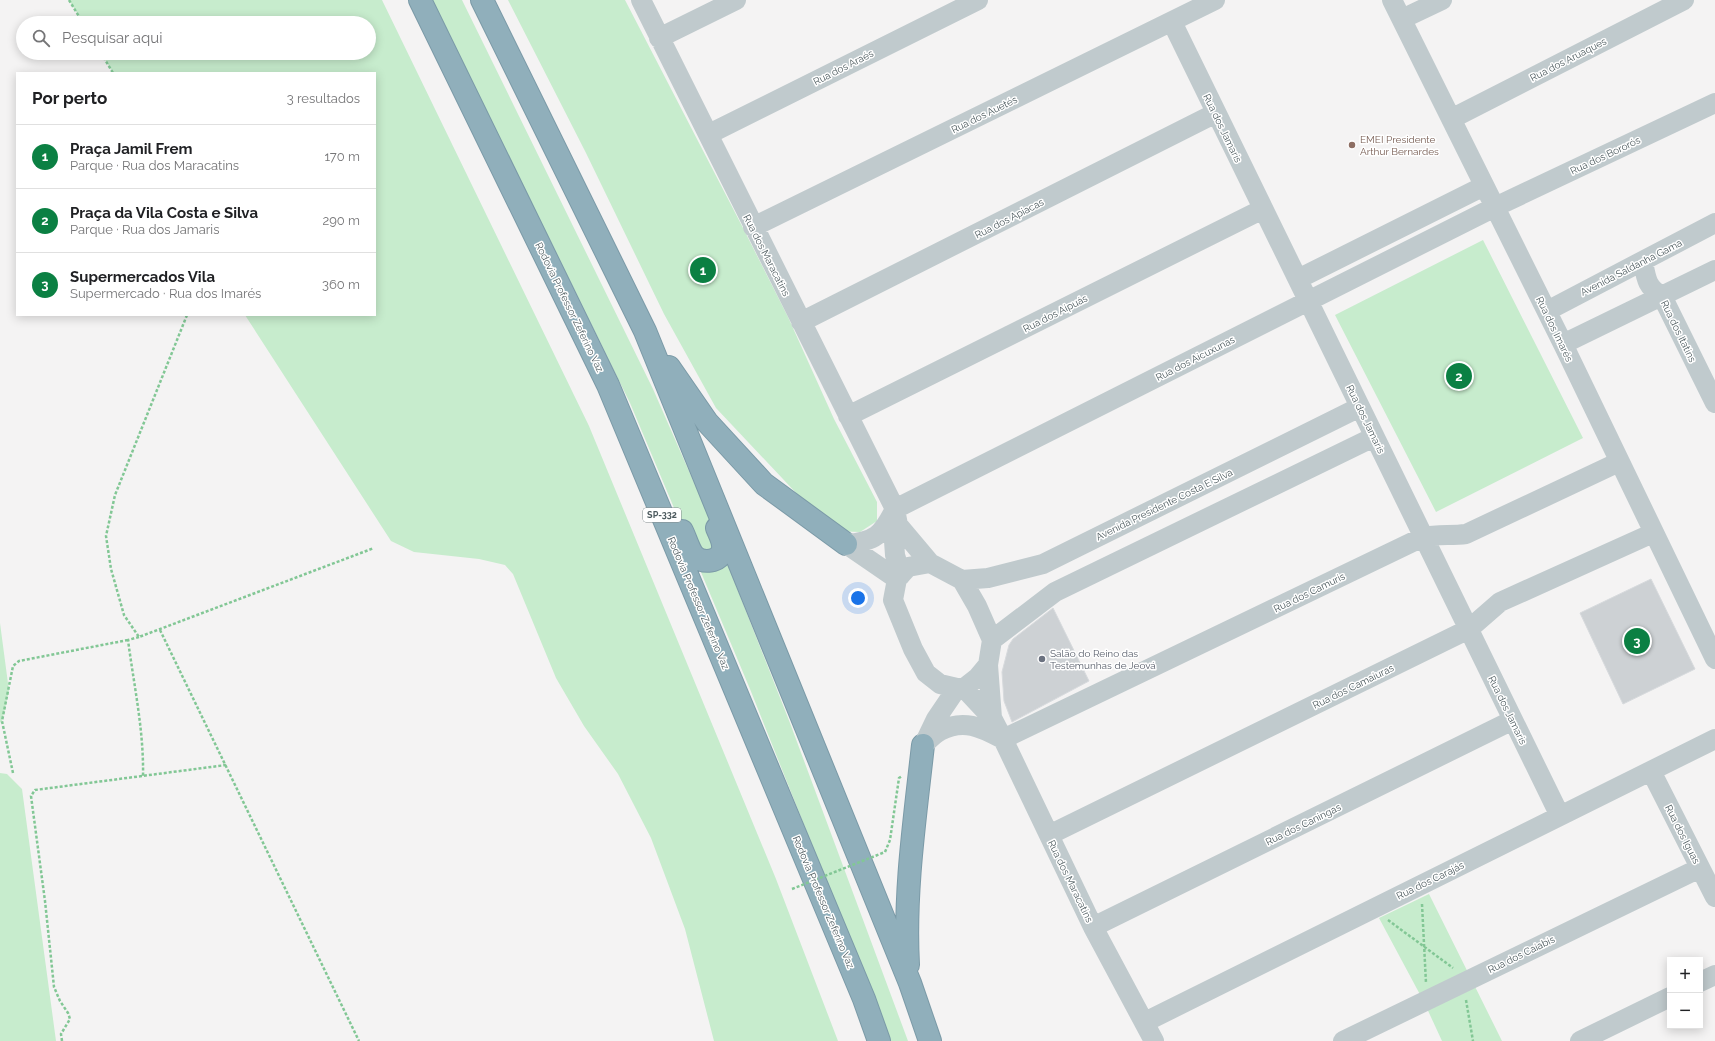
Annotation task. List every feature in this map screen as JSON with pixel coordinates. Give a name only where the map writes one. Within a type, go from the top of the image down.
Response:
[{"type":"highway","name":"Rodovia Professor Zeferino Vaz","points":[[420,0],[608,385],[861,992],[880,1041]]},
{"type":"highway","points":[[482,0],[645,332],[910,983],[930,1041]]},
{"type":"highway","points":[[491,146],[508,165],[627,405],[692,554],[700,560],[706,561],[717,558],[722,554],[723,543],[699,484],[630,321],[539,140],[523,82]]},
{"type":"highway","points":[[645,332],[707,422],[764,484],[846,544]]},
{"type":"highway","points":[[910,983],[906,927],[913,830],[923,745]]},
{"type":"street","name":"Rua dos Maracatins","points":[[641,0],[709,134],[753,227],[848,416],[896,517],[930,563]]},
{"type":"street","points":[[659,38],[736,0]]},
{"type":"street","name":"Rua dos Araés","points":[[709,134],[978,0]]},
{"type":"street","name":"Rua dos Auetés","points":[[753,227],[1215,0]]},
{"type":"street","name":"Rua dos Imarés","points":[[1392,0],[1547,311],[1715,659]]},
{"type":"street","points":[[1402,19],[1442,0]]},
{"type":"street","name":"Rua dos Aruaques","points":[[1451,119],[1684,0]]},
{"type":"street","name":"Rua dos Jamaris","points":[[1172,22],[1560,816]]},
{"type":"street","name":"Rua dos Bororós","points":[[1495,207],[1715,103]]},
{"type":"street","name":"Rua dos Apiacas","points":[[801,322],[1216,113]]},
{"type":"street","points":[[1298,279],[1484,186]]},
{"type":"street","name":"Rua dos Aicuxunas","points":[[896,517],[1308,301],[1495,207]]},
{"type":"street","name":"Rua dos Aipuás","points":[[848,416],[1263,209]]},
{"type":"street","name":"Avenida Saldanha Gama","points":[[1547,311],[1715,224]]},
{"type":"street","name":"Rua dos Itatins","points":[[1643,261],[1647,281],[1653,291],[1662,296],[1715,403]]},
{"type":"street","points":[[1563,344],[1715,270]]},
{"type":"street","name":"Avenida Presidente Costa E Silva","points":[[962,580],[988,578],[1043,564],[1360,408]]},
{"type":"street","points":[[992,640],[1055,592],[1374,436]]},
{"type":"street","name":"Rua dos Camuris","points":[[1003,739],[1423,536],[1437,534],[1453,536],[1466,534],[1619,462]]},
{"type":"street","points":[[846,544],[864,543],[877,536],[896,517]]},
{"type":"street","points":[[896,517],[894,541],[899,577],[893,600],[913,649],[926,673],[940,684],[960,688]]},
{"type":"street","name":"Rua dos Camaiuras","points":[[1049,835],[1469,629],[1500,602],[1653,533]]},
{"type":"street","points":[[846,544],[899,577]]},
{"type":"street","points":[[899,577],[908,567],[930,563],[962,580],[977,606],[992,640],[988,665],[978,677],[960,688],[936,718],[923,745]]},
{"type":"street","points":[[1043,564],[1055,592]]},
{"type":"street","name":"Rua dos Maracatins","points":[[988,665],[992,718]]},
{"type":"street","name":"Rua dos Maracatins","points":[[960,688],[992,718],[1093,927],[1154,1041]]},
{"type":"street","name":"Rua dos Caningas","points":[[1093,927],[1513,720]]},
{"type":"street","points":[[923,745],[939,731],[962,724],[978,726],[1003,739]]},
{"type":"street","name":"Rua dos Carajás","points":[[1145,1022],[1371,908],[1421,885],[1715,739]]},
{"type":"street","name":"Rua dos Iguas","points":[[1651,771],[1715,897]]},
{"type":"street","name":"Rua dos Caiabis","points":[[1342,1041],[1700,868]]},
{"type":"street","points":[[1703,980],[1715,974]]},
{"type":"street","points":[[1580,1041],[1667,998]]},
{"type":"path","points":[[69,0],[79,16]]},
{"type":"path","points":[[105,60],[112,72]]},
{"type":"path","points":[[139,637],[124,615],[111,569],[106,536],[115,495],[187,316]]},
{"type":"path","points":[[13,773],[2,721],[13,666],[19,661],[139,637],[374,548]]},
{"type":"path","points":[[160,630],[359,1041]]},
{"type":"path","points":[[128,640],[140,718],[144,756],[143,777]]},
{"type":"path","points":[[62,1041],[61,1034],[70,1019],[54,987],[45,901],[31,796],[35,790],[226,765]]},
{"type":"path","points":[[792,889],[885,852]]},
{"type":"path","points":[[1421,885],[1427,1000]]},
{"type":"path","points":[[1371,908],[1424,946],[1466,981],[1473,1041]]},
{"type":"green space","points":[[69,0],[382,0],[589,426],[776,879],[838,1041],[714,1041],[685,929],[651,838],[618,774],[584,726],[556,678],[513,574],[505,565],[479,559],[414,552],[391,541],[246,316],[376,316],[376,72],[112,72],[105,60],[376,60],[376,16],[79,16]]},
{"type":"green space","points":[[432,0],[462,0],[653,389],[709,517],[790,723],[908,1041],[890,1041],[750,689],[630,403]]},
{"type":"green space","points":[[508,0],[625,0],[788,317],[834,419],[877,502],[877,521],[860,532],[832,531],[716,408],[664,314],[586,153]]},
{"type":"green space","points":[[1483,240],[1583,438],[1436,512],[1335,315]]},
{"type":"green space","points":[[0,623],[9,691],[2,721],[0,723]]},
{"type":"green space","points":[[0,773],[7,774],[22,789],[56,1041],[0,1041]]},
{"type":"green space","points":[[1429,894],[1502,1041],[1442,1041],[1424,1002],[1379,918]]},
{"type":"building","points":[[1651,579],[1695,669],[1623,704],[1580,613]]},
{"type":"building","name":"Salão do Reino das Testemunhas de Jeová","points":[[1053,608],[1089,681],[1012,722],[1004,701],[1002,672],[1009,645],[1013,639]]},
{"type":"place","name":"EMEI Presidente Arthur Bernardes","points":[[1352,145]]},
{"type":"place","name":"Praça Jamil Frem","points":[[703,270]]},
{"type":"place","name":"Praça da Vila Costa e Silva","points":[[1459,376]]},
{"type":"place","name":"Supermercados Vila","points":[[1637,641]]},
{"type":"place","name":"Salão do Reino das Testemunhas de Jeová","points":[[1042,659]]}]
